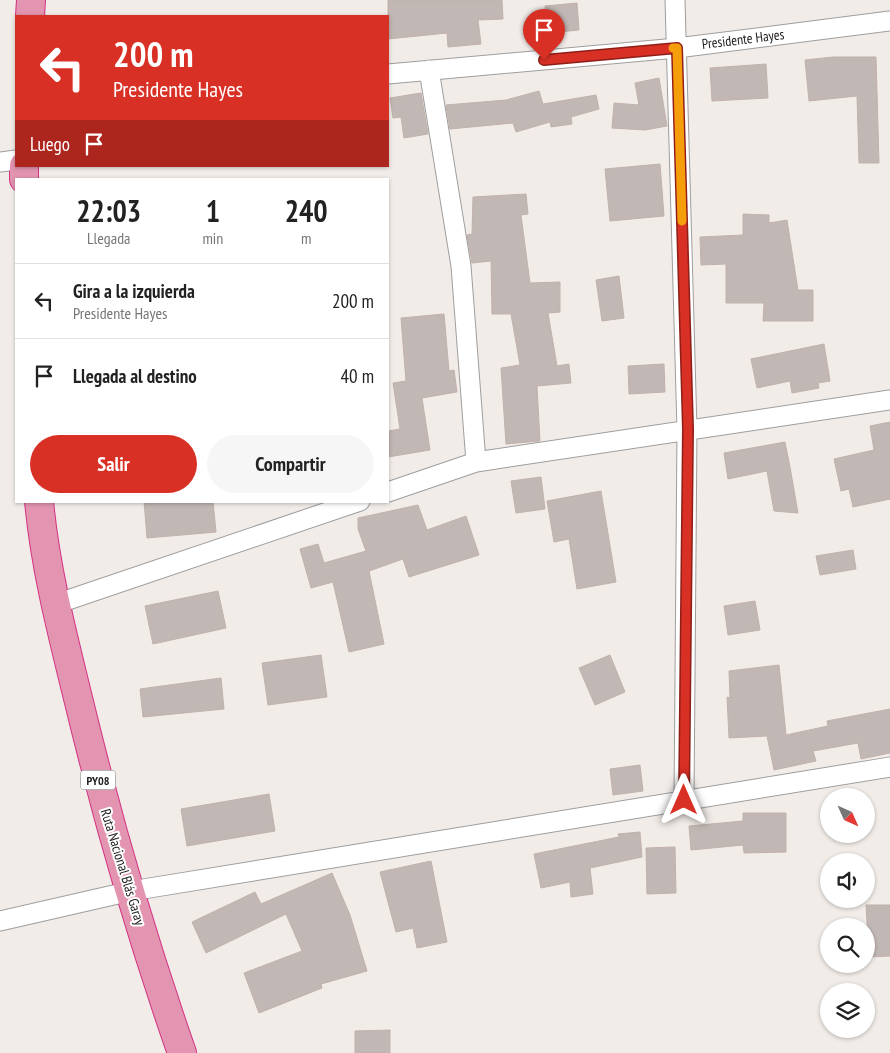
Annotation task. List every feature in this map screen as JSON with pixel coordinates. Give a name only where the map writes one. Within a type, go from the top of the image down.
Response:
[{"type":"highway","points":[[30,15],[31,0]]},
{"type":"highway","name":"Ruta Nacional Blás Garay","points":[[39,503],[56,604],[100,793],[131,891],[151,965],[182,1053]]},
{"type":"street","points":[[675,0],[688,429],[684,800]]},
{"type":"street","name":"Presidente Hayes","points":[[389,74],[677,48],[890,21]]},
{"type":"street","points":[[429,70],[460,266],[476,462]]},
{"type":"street","points":[[0,162],[15,160]]},
{"type":"street","points":[[389,492],[476,462],[890,400]]},
{"type":"street","points":[[56,604],[354,503]]},
{"type":"street","points":[[0,921],[131,891],[890,767]]},
{"type":"building","points":[[388,0],[502,0],[503,19],[478,20],[481,44],[448,47],[447,33],[389,39]]},
{"type":"building","points":[[577,3],[579,30],[548,33],[545,6]]},
{"type":"building","points":[[833,57],[876,57],[879,163],[859,163],[857,96],[809,101],[805,60]]},
{"type":"building","points":[[766,64],[768,98],[712,101],[710,68]]},
{"type":"building","points":[[659,78],[667,126],[645,130],[612,128],[614,103],[639,105],[635,83]]},
{"type":"building","points":[[539,91],[543,104],[596,95],[599,109],[571,117],[572,124],[551,127],[550,122],[516,132],[513,123],[450,129],[446,105],[506,100]]},
{"type":"building","points":[[421,93],[428,134],[404,138],[401,117],[393,118],[390,98]]},
{"type":"building","points":[[660,164],[664,216],[610,221],[605,169]]},
{"type":"building","points":[[526,194],[528,214],[521,215],[530,283],[560,282],[560,312],[548,313],[557,366],[569,364],[571,383],[537,386],[540,441],[506,444],[501,368],[520,365],[511,314],[492,314],[491,261],[472,263],[467,235],[472,234],[473,197]]},
{"type":"building","points":[[743,214],[769,215],[769,223],[787,220],[798,290],[813,290],[813,321],[763,321],[764,303],[726,303],[726,264],[701,265],[700,237],[743,235]]},
{"type":"building","points":[[619,276],[624,318],[602,321],[596,280]]},
{"type":"building","points":[[444,314],[449,371],[454,370],[457,392],[422,398],[430,450],[389,457],[389,431],[400,429],[393,383],[406,381],[401,318]]},
{"type":"building","points":[[824,344],[830,381],[818,383],[819,388],[792,393],[790,381],[757,388],[751,359]]},
{"type":"building","points":[[664,364],[665,392],[629,394],[628,366]]},
{"type":"building","points":[[890,422],[890,499],[853,507],[849,489],[841,491],[834,459],[874,450],[870,426]]},
{"type":"building","points":[[785,442],[798,513],[774,511],[767,471],[728,479],[724,453]]},
{"type":"building","points":[[541,477],[545,509],[516,513],[511,481]]},
{"type":"building","points":[[601,491],[616,582],[577,589],[569,539],[554,542],[547,501]]},
{"type":"building","points":[[144,503],[213,503],[216,532],[147,538]]},
{"type":"building","points":[[418,505],[427,530],[466,516],[479,555],[409,577],[403,559],[369,571],[384,644],[349,652],[333,582],[311,588],[300,549],[318,544],[324,563],[366,551],[358,529],[358,518]]},
{"type":"building","points":[[853,550],[856,569],[820,575],[816,556]]},
{"type":"building","points":[[218,591],[226,628],[153,644],[145,606]]},
{"type":"building","points":[[755,601],[760,630],[728,635],[724,606]]},
{"type":"building","points":[[321,655],[327,697],[268,705],[262,663]]},
{"type":"building","points":[[610,655],[625,692],[595,705],[579,668]]},
{"type":"building","points":[[779,665],[786,735],[828,726],[827,721],[890,709],[890,753],[861,759],[858,743],[813,751],[816,761],[774,770],[767,736],[729,738],[727,697],[730,698],[729,671]]},
{"type":"building","points":[[221,678],[224,709],[143,717],[140,689]]},
{"type":"building","points":[[640,765],[643,791],[613,795],[610,769]]},
{"type":"building","points":[[269,794],[275,831],[187,846],[181,809]]},
{"type":"building","points":[[743,813],[786,813],[786,852],[744,853],[743,845],[691,850],[689,826],[743,821]]},
{"type":"building","points":[[640,832],[642,857],[590,868],[593,894],[571,897],[570,882],[541,888],[534,854],[619,837],[618,834]]},
{"type":"building","points":[[675,847],[676,893],[647,894],[646,848]]},
{"type":"building","points":[[431,861],[447,942],[417,948],[413,928],[396,932],[380,872]]},
{"type":"building","points":[[332,873],[350,915],[367,971],[321,984],[322,988],[259,1013],[244,973],[302,951],[286,914],[206,953],[192,922],[255,892],[261,904]]},
{"type":"building","points":[[875,905],[890,905],[890,956],[875,957],[875,918],[867,918],[866,908],[875,908]]},
{"type":"building","points":[[390,1030],[390,1053],[355,1053],[355,1031]]},
{"type":"slow traffic","points":[[673,48],[677,48],[682,221]]},
{"type":"route","points":[[544,60],[677,48],[688,429],[684,800]]}]
